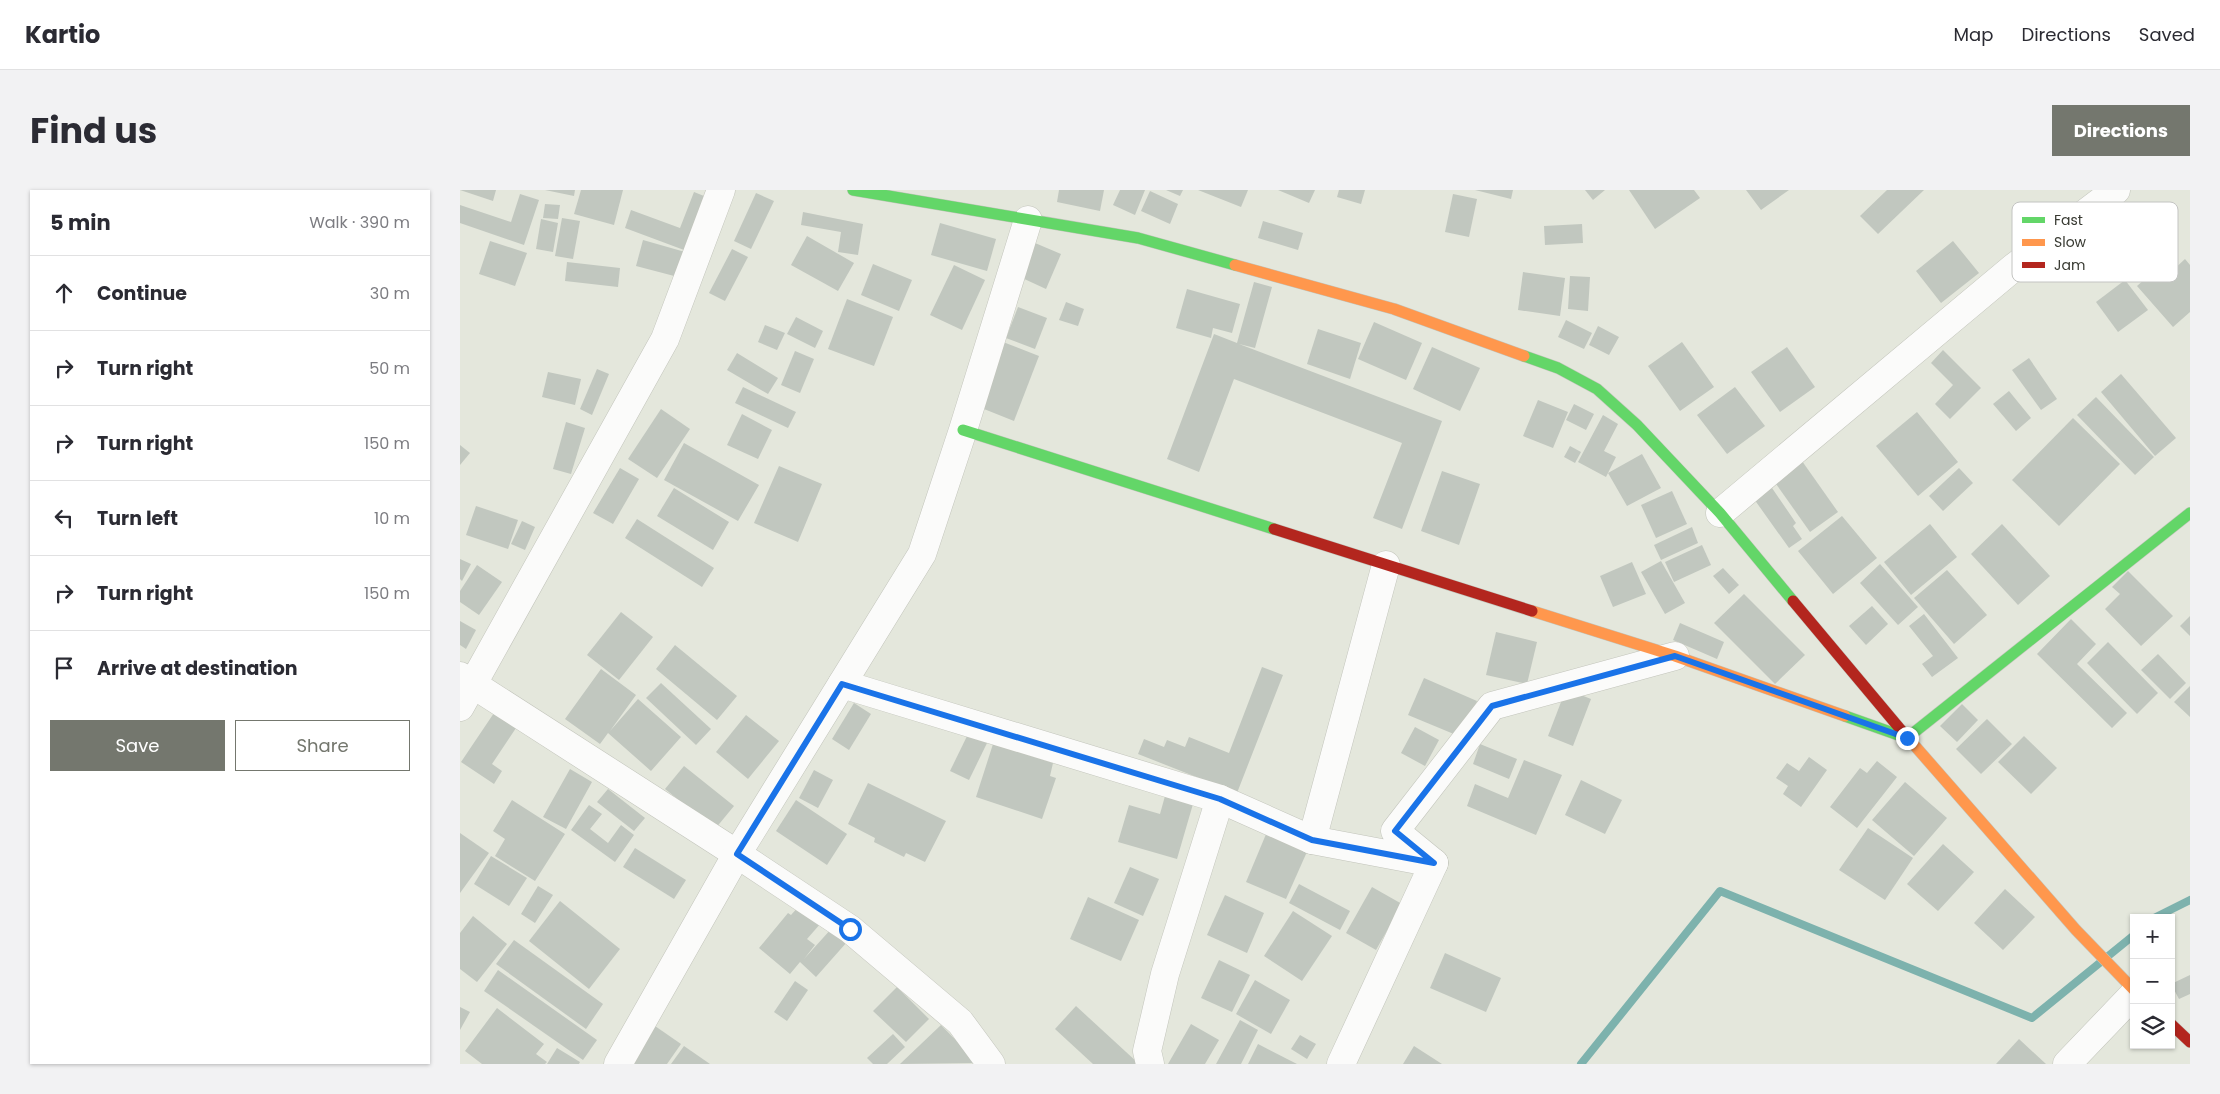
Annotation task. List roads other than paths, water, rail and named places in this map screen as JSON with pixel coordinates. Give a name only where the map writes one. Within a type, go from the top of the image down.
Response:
[{"type":"street","points":[[460,707],[467,680],[665,339],[721,190]]},
{"type":"street","points":[[853,190],[1138,238],[1394,309],[1558,368],[1603,395],[1637,425],[1720,513],[1907,738],[2126,985],[2067,1064]]},
{"type":"street","points":[[2100,202],[2116,190]]},
{"type":"street","points":[[618,1064],[737,854],[922,554],[963,430],[1028,220]]},
{"type":"street","points":[[1720,513],[2012,269]]},
{"type":"street","points":[[963,430],[1675,656],[1907,738]]},
{"type":"street","points":[[1907,738],[2190,513]]},
{"type":"street","points":[[1312,840],[1386,565]]},
{"type":"street","points":[[1434,863],[1395,831],[1492,706],[1675,656]]},
{"type":"street","points":[[467,680],[850,929],[960,1022],[990,1064]]},
{"type":"street","points":[[842,684],[1220,799],[1312,840],[1434,863]]},
{"type":"street","points":[[1150,1064],[1147,1051],[1164,974],[1220,799]]},
{"type":"street","points":[[1341,1064],[1434,863]]},
{"type":"street","points":[[2175,1028],[2190,1042]]},
{"type":"waterway","points":[[1581,1064],[1720,891],[2032,1018],[2130,938]]},
{"type":"waterway","points":[[2162,914],[2190,900]]}]
